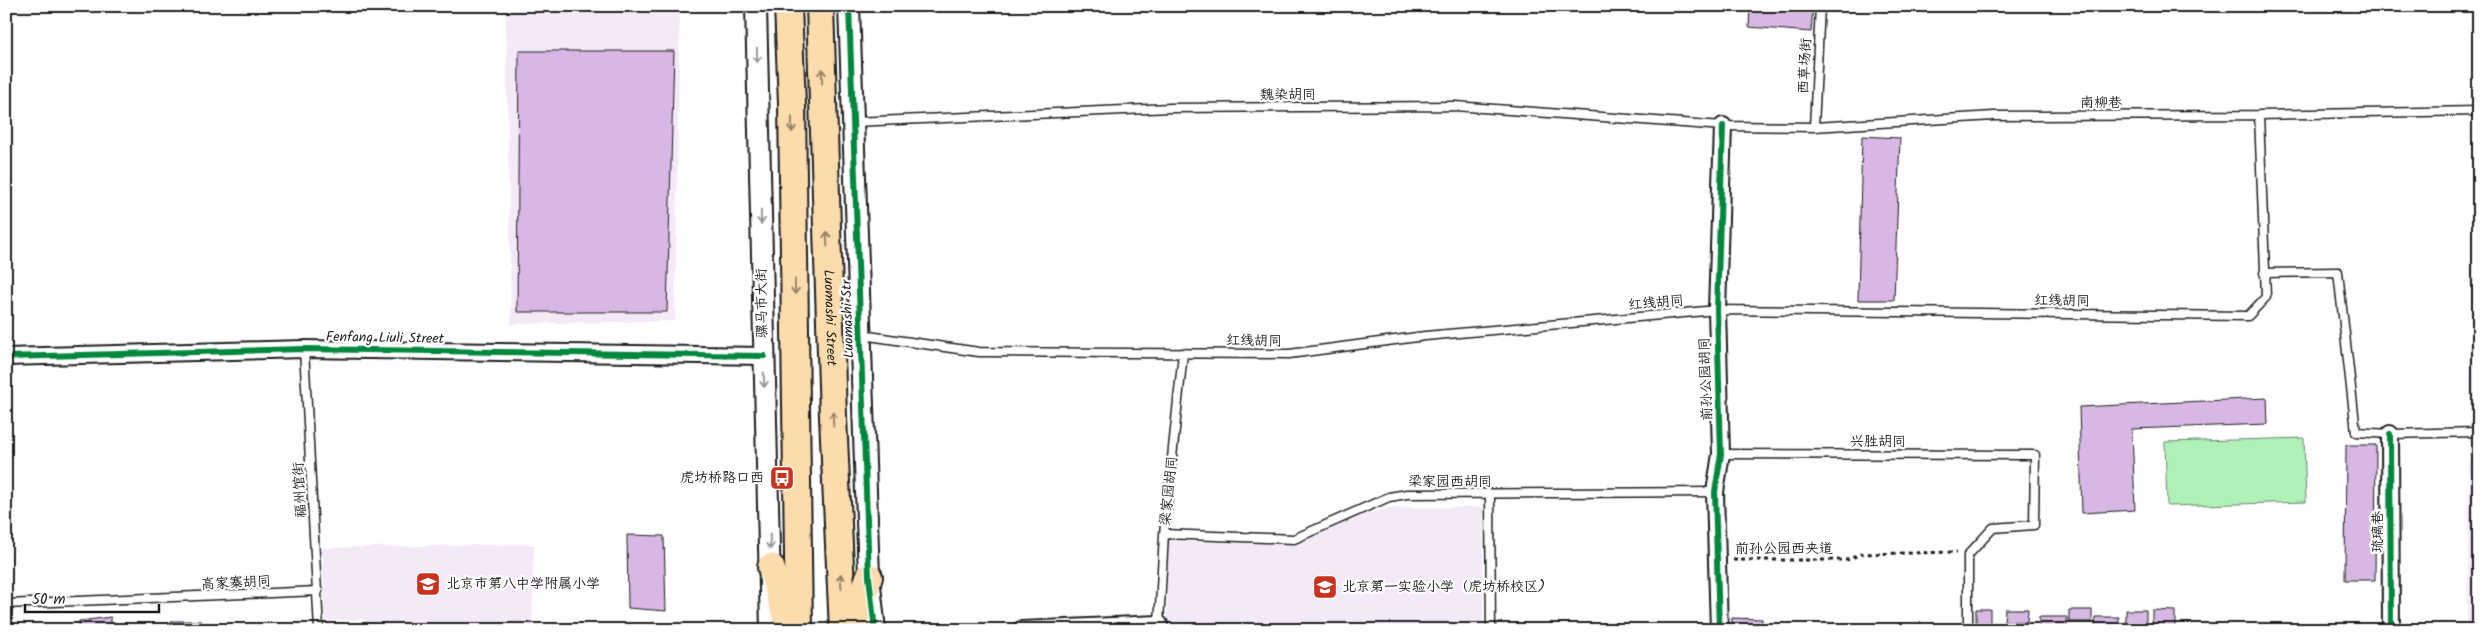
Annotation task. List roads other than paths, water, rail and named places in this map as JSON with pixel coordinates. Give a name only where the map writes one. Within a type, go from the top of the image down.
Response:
[{"type":"main road","points":[[788,6],[792,104],[799,630]]},
{"type":"main road","name":"Luomashi Street","points":[[820,6],[833,417],[843,630]]},
{"type":"main road","points":[[770,567],[790,630]]},
{"type":"main road","points":[[851,630],[869,577]]},
{"type":"street","name":"骡马市大街","points":[[756,6],[771,630]]},
{"type":"street","name":"Luomashi Str","points":[[849,6],[869,577],[875,630]]},
{"type":"street","name":"前孙公园胡同","points":[[1718,630],[1715,492],[1721,454],[1717,310],[1723,126]]},
{"type":"street","name":"Fenfang Liuli Street","points":[[6,357],[304,349],[764,356]]},
{"type":"street","name":"琉璃巷","points":[[2390,434],[2391,630]]},
{"type":"street","points":[[1021,630],[1159,627]]},
{"type":"lane","name":"西草场街","points":[[1814,126],[1820,6]]},
{"type":"lane","name":"魏染胡同","points":[[852,122],[1172,108],[1455,106],[1723,126]]},
{"type":"lane","name":"南柳巷","points":[[1723,126],[1814,126],[1994,116],[2259,115],[2479,111]]},
{"type":"lane","name":"红线胡同","points":[[861,335],[980,352],[1289,354],[1426,336],[1717,310],[2248,316],[2266,297],[2259,115]]},
{"type":"lane","points":[[2264,273],[2338,272],[2356,432],[2390,434],[2479,432]]},
{"type":"lane","name":"福州馆街","points":[[304,349],[320,630]]},
{"type":"lane","name":"梁家园胡同","points":[[1159,627],[1164,534],[1183,353]]},
{"type":"lane","name":"兴胜胡同","points":[[1721,454],[2035,454],[2034,525],[1993,528],[1968,555],[1968,630]]},
{"type":"lane","name":"梁家园西胡同","points":[[1164,534],[1294,539],[1388,497],[1407,494],[1490,495],[1715,492]]},
{"type":"lane","points":[[1490,495],[1491,630]]},
{"type":"lane","name":"高家寨胡同","points":[[6,604],[318,591]]},
{"type":"place","name":"虎坊桥路口西","points":[[782,478]]},
{"type":"place","name":"北京市第八中学附属小学","points":[[428,584]]},
{"type":"place","name":"北京第一实验小学（虎坊桥校区)","points":[[1325,587]]}]
